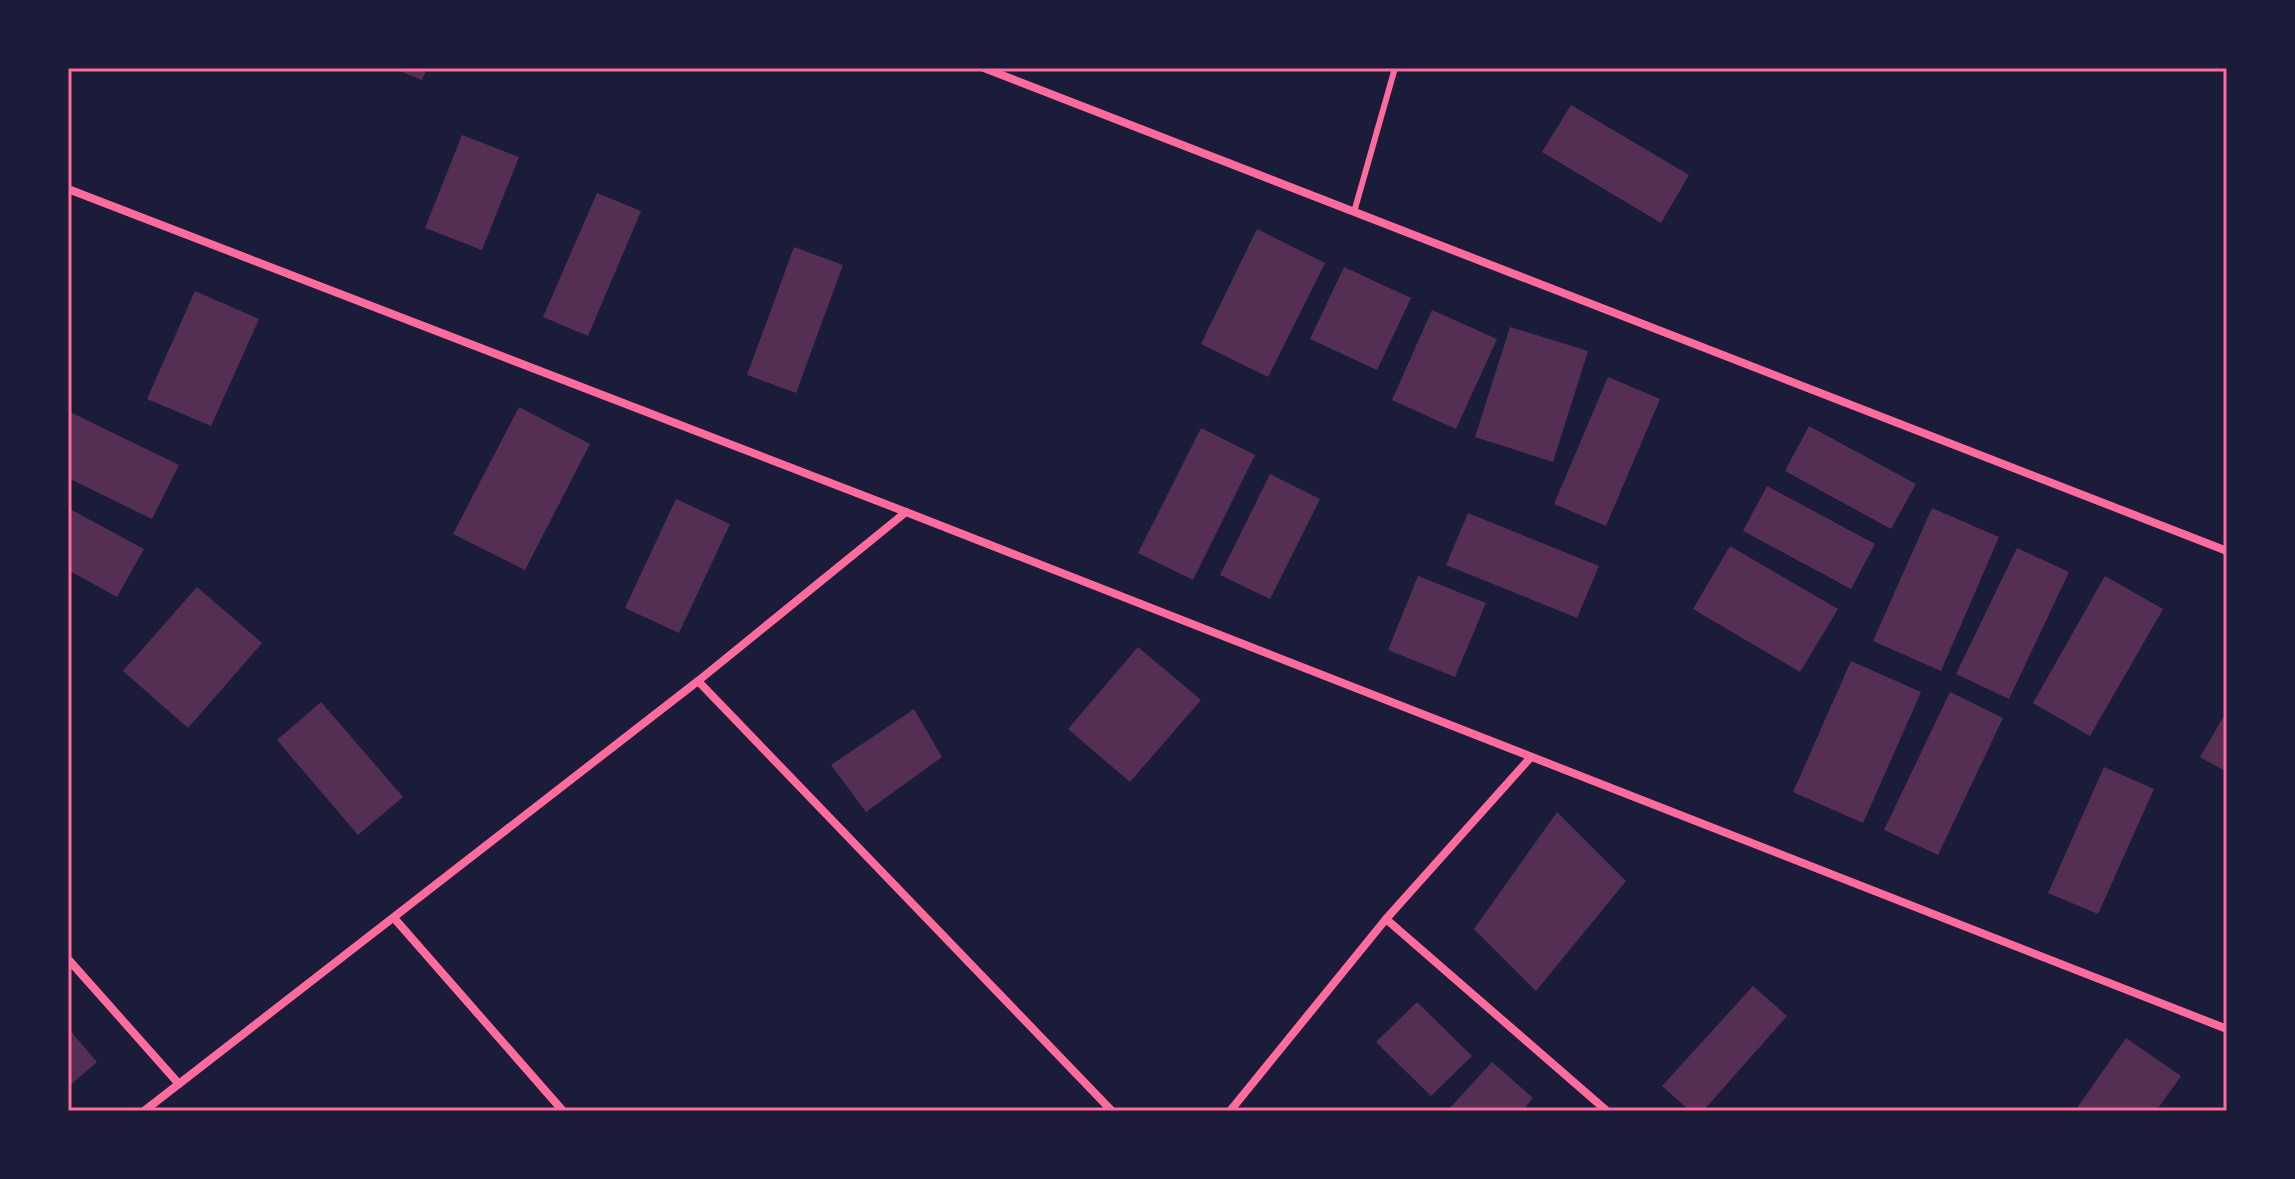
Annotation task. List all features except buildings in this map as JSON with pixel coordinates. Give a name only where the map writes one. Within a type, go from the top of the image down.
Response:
[{"type":"street","points":[[984,68],[2227,551]]},
{"type":"street","points":[[68,189],[906,512],[2227,1029]]},
{"type":"street","points":[[144,1111],[698,681],[906,512]]},
{"type":"street","points":[[698,681],[1112,1111]]},
{"type":"street","points":[[1230,1111],[1386,919],[1531,757]]},
{"type":"street","points":[[394,918],[563,1111]]},
{"type":"street","points":[[1386,919],[1607,1111]]},
{"type":"street","points":[[68,959],[179,1084]]},
{"type":"lane","points":[[1354,212],[1395,68]]}]
